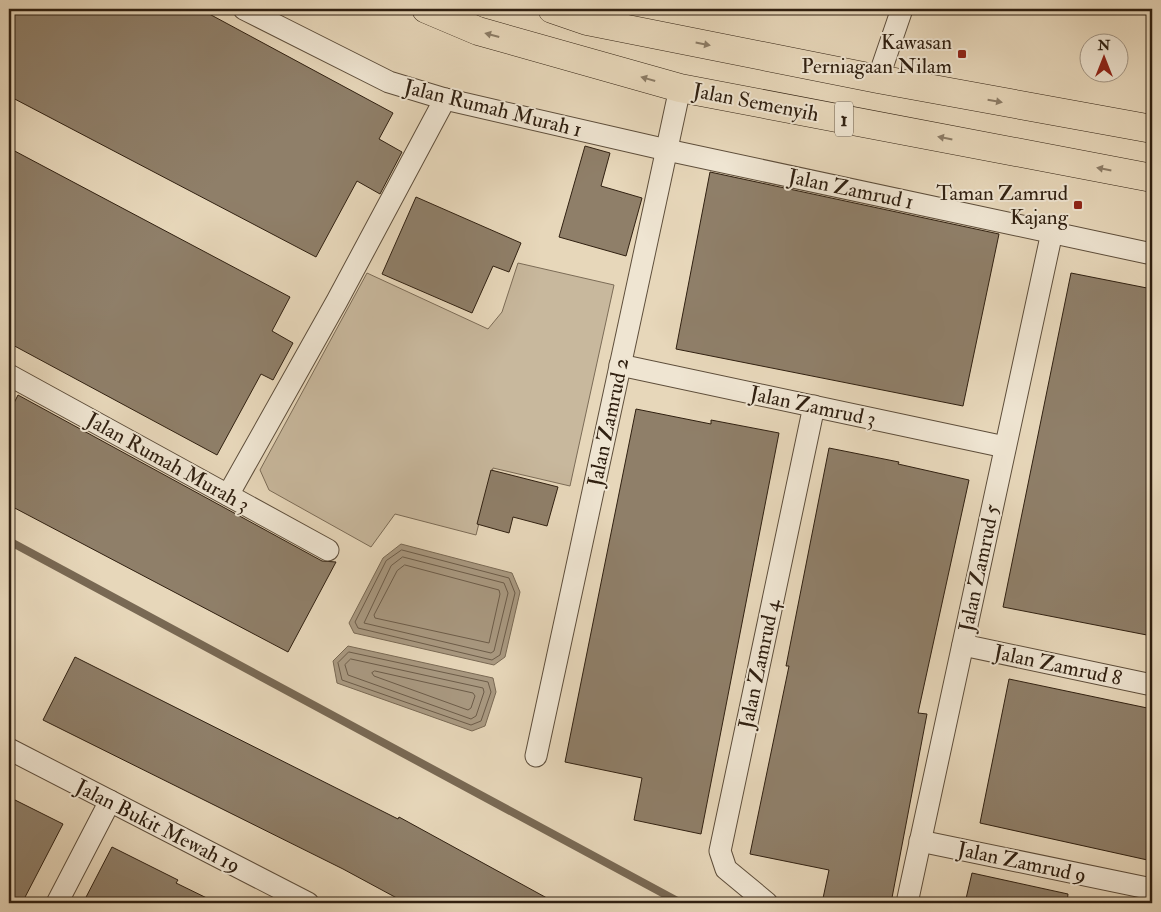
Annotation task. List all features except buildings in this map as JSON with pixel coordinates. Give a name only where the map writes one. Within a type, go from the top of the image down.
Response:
[{"type":"main road","name":"Jalan Semenyih","points":[[426,9],[478,31],[680,88],[1152,178]]},
{"type":"main road","name":"1","points":[[552,9],[587,21],[878,79],[1152,129]]},
{"type":"street","name":"Jalan Rumah Murah 1","points":[[244,9],[389,82],[445,99],[667,150]]},
{"type":"street","points":[[878,79],[902,9]]},
{"type":"street","name":"Jalan Zamrud 2","points":[[536,756],[680,88]]},
{"type":"street","points":[[228,495],[337,301],[445,99]]},
{"type":"street","name":"Jalan Zamrud 1","points":[[667,150],[1152,254]]},
{"type":"street","name":"Jalan Zamrud 5","points":[[907,903],[1052,232]]},
{"type":"street","name":"Jalan Zamrud 3","points":[[620,365],[1005,447]]},
{"type":"street","name":"Jalan Rumah Murah 3","points":[[9,375],[328,550]]},
{"type":"street","name":"Jalan Zamrud 4","points":[[767,903],[726,869],[720,851],[814,406]]},
{"type":"street","name":"Jalan Zamrud 8","points":[[963,645],[1152,685]]},
{"type":"street","name":"Jalan Bukit Mewah 19","points":[[9,749],[307,903]]},
{"type":"street","points":[[57,903],[110,801]]},
{"type":"street","name":"Jalan Zamrud 9","points":[[920,841],[1152,890]]},
{"type":"shaded area","points":[[518,263],[614,285],[570,486],[493,468],[476,535],[395,514],[371,547],[269,490],[260,470],[367,273],[488,329],[502,312]]},
{"type":"water","points":[[401,544],[512,573],[520,592],[505,657],[494,665],[354,633],[349,623],[383,558]]},
{"type":"water","points":[[348,646],[493,678],[496,692],[485,726],[472,731],[337,683],[333,661]]},
{"type":"waterway","points":[[9,541],[681,903]]},
{"type":"place","name":"Kawasan Perniagaan Nilam","points":[[962,54]]},
{"type":"place","name":"Taman Zamrud Kajang","points":[[1078,205]]}]
